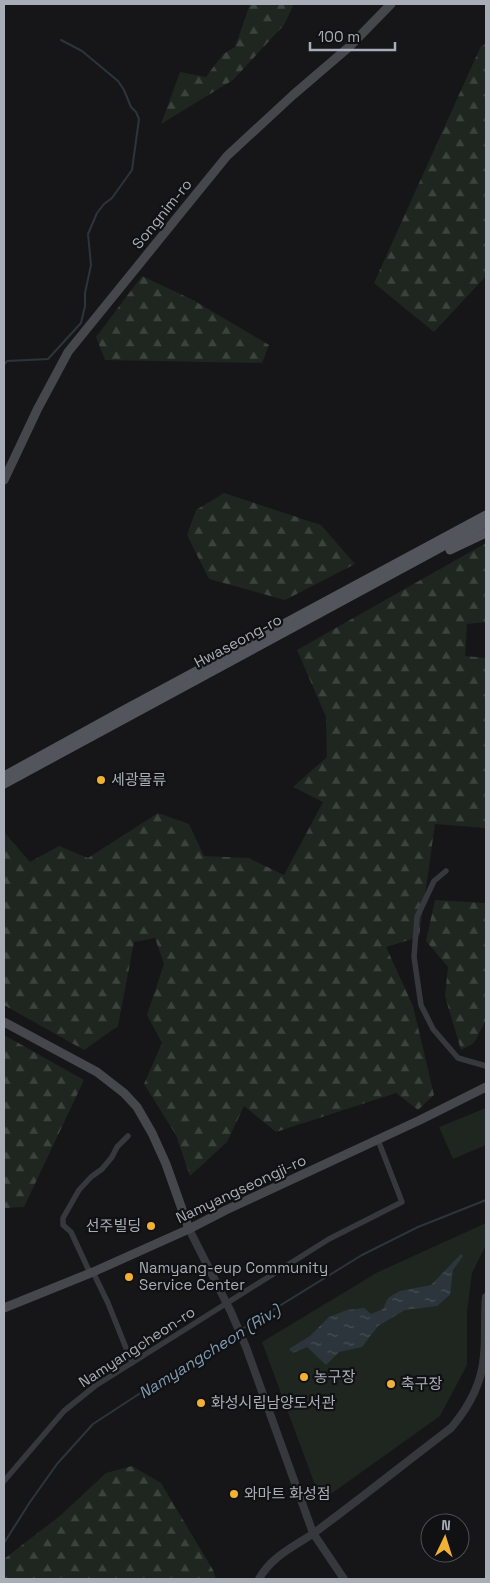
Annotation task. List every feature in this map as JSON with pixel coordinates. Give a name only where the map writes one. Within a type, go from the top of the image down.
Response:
[{"type":"main road","name":"Songnim-ro","points":[[4,480],[38,408],[68,352],[192,199],[227,156],[293,95],[348,48],[391,4]]},
{"type":"main road","name":"Hwaseong-ro","points":[[4,776],[486,516]]},
{"type":"main road","name":"Hwaseong-ro","points":[[4,784],[486,523]]},
{"type":"main road","points":[[357,593],[399,577],[438,555],[486,533]]},
{"type":"main road","points":[[4,1022],[97,1072],[124,1093],[137,1107],[152,1133],[166,1164],[190,1229]]},
{"type":"main road","name":"Namyangseongji-ro","points":[[4,1308],[190,1229],[226,1210],[378,1140],[486,1087]]},
{"type":"street","points":[[446,871],[434,881],[417,917],[414,956],[421,1005],[433,1029],[458,1058],[486,1066]]},
{"type":"street","points":[[128,1136],[117,1147],[112,1157],[102,1169],[91,1177],[79,1190],[63,1218],[63,1225],[71,1232],[108,1303],[132,1363]]},
{"type":"street","name":"Namyangcheon-ro","points":[[4,1481],[64,1411],[95,1386],[329,1239],[402,1202],[378,1140]]},
{"type":"street","points":[[190,1229],[246,1347],[313,1533],[344,1579]]},
{"type":"street","points":[[259,1579],[273,1560],[313,1533],[451,1428],[465,1411],[475,1393],[485,1357],[486,1297]]},
{"type":"green space","points":[[250,4],[294,4],[284,25],[233,80],[161,124],[180,72],[206,77],[223,54],[235,47]]},
{"type":"green space","points":[[486,44],[486,276],[434,332],[374,283],[481,46]]},
{"type":"green space","points":[[142,276],[193,300],[269,345],[262,363],[105,360],[96,337]]},
{"type":"green space","points":[[224,493],[321,525],[355,564],[285,600],[209,579],[187,535],[196,510]]},
{"type":"green space","points":[[486,543],[486,622],[467,624],[465,656],[486,658],[486,839],[485,828],[435,824],[419,937],[386,947],[413,1006],[434,1095],[418,1110],[396,1093],[276,1132],[244,1106],[227,1142],[190,1176],[176,1135],[144,1084],[162,1043],[147,1015],[164,964],[155,938],[134,942],[118,1026],[84,1050],[4,1005],[4,832],[30,862],[59,846],[88,858],[158,813],[189,824],[204,856],[249,858],[284,875],[323,802],[293,787],[327,757],[326,717],[297,650]]},
{"type":"green space","points":[[435,900],[486,903],[486,1020],[474,1043],[461,1050],[445,996],[448,967],[426,941]]},
{"type":"green space","points":[[4,1035],[84,1080],[24,1207],[4,1208]]},
{"type":"green space","points":[[486,1108],[486,1145],[453,1159],[439,1127]]},
{"type":"green space","points":[[486,1223],[486,1245],[472,1273],[467,1312],[467,1365],[440,1416],[321,1501],[262,1342],[378,1272]]},
{"type":"green space","points":[[132,1466],[161,1483],[213,1570],[216,1579],[4,1579],[4,1559],[61,1515],[106,1473]]},
{"type":"water","points":[[461,1254],[463,1256],[453,1270],[450,1295],[437,1306],[405,1310],[378,1326],[362,1347],[339,1352],[326,1365],[307,1347],[293,1353],[289,1349],[310,1336],[329,1317],[347,1310],[364,1308],[371,1314],[383,1309],[388,1298],[400,1291],[431,1285]]},
{"type":"waterway","points":[[4,365],[7,361],[48,359],[81,323],[91,265],[88,234],[97,213],[112,198],[132,170],[139,119],[131,107],[124,90],[118,81],[82,51],[61,40]]},
{"type":"waterway","name":"Namyangcheon (Riv.)","points":[[242,1329],[362,1255],[418,1227],[486,1200]]},
{"type":"waterway","name":"Namyangcheon (Riv.)","points":[[4,1543],[57,1464],[93,1424],[237,1332]]},
{"type":"place","name":"세광물류","points":[[101,780]]},
{"type":"place","name":"선주빌딩","points":[[151,1226]]},
{"type":"place","name":"Namyang-eup Community Service Center","points":[[129,1277]]},
{"type":"place","name":"농구장","points":[[304,1377]]},
{"type":"place","name":"축구장","points":[[391,1384]]},
{"type":"place","name":"화성시립남양도서관","points":[[201,1403]]},
{"type":"place","name":"와마트 화성점","points":[[234,1494]]}]
